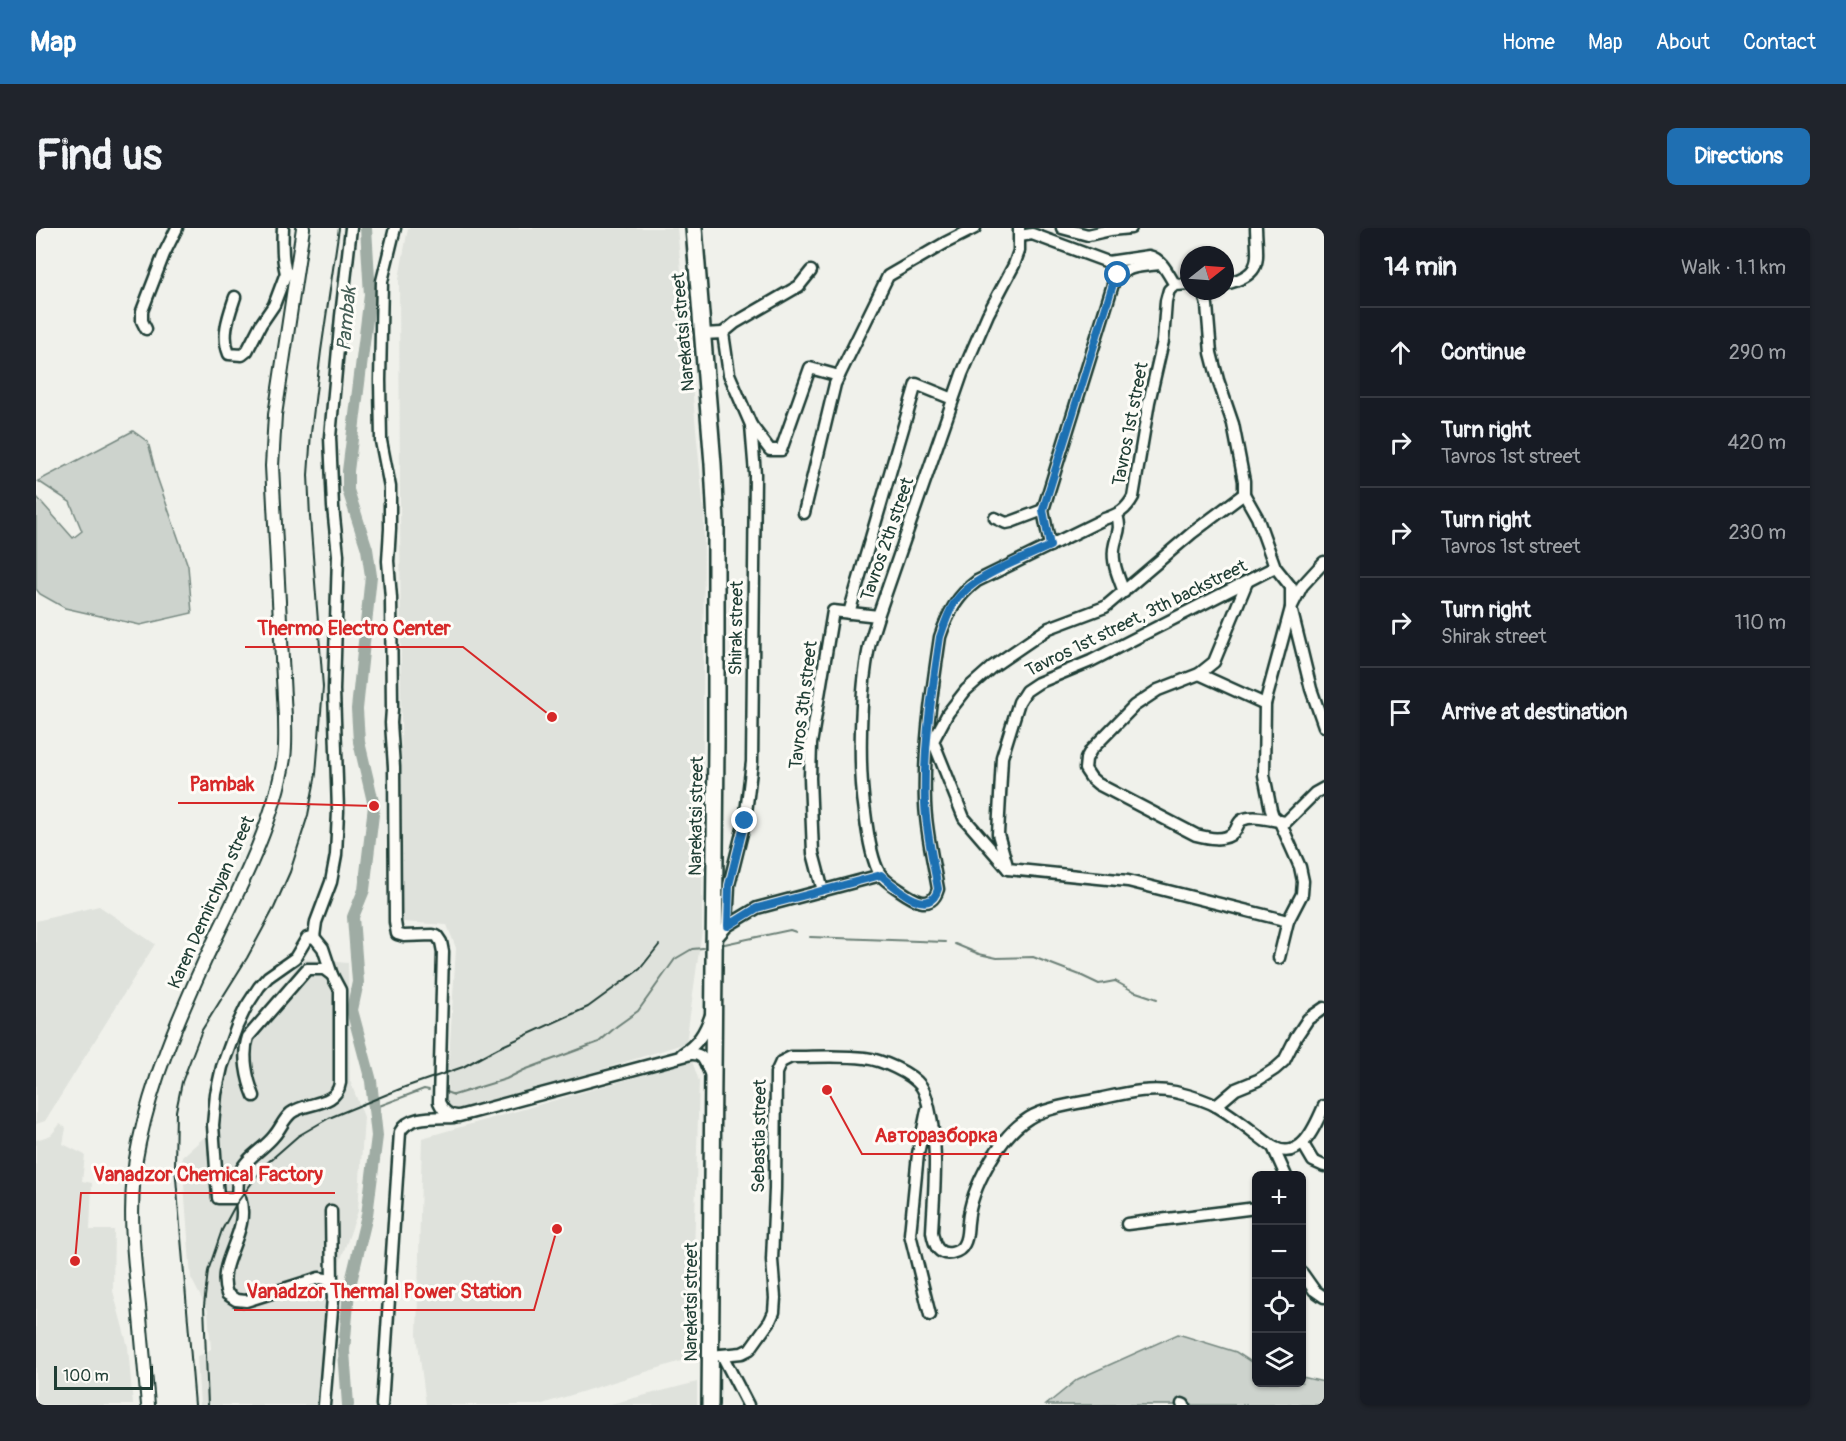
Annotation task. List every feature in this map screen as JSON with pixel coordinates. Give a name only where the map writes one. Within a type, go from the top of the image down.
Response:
[{"type":"highway","name":"Narekatsi street","points":[[694,228],[716,524],[713,942],[716,1356],[710,1405]]},
{"type":"main road","name":"Karen Demirchyan street","points":[[148,1405],[134,1263],[132,1216],[132,1190],[139,1142],[169,1042],[249,865],[278,786],[284,756],[285,717],[272,466],[275,415],[291,274],[303,228]]},
{"type":"street","points":[[146,329],[142,321],[142,311],[177,228]]},
{"type":"street","points":[[236,297],[225,336],[230,354],[236,356],[248,351],[261,324],[291,274],[282,254],[283,228]]},
{"type":"street","points":[[314,938],[316,922],[331,882],[336,855],[338,811],[334,680],[338,555],[330,438],[351,228]]},
{"type":"street","points":[[395,228],[382,281],[380,369],[381,441],[390,487],[388,561],[391,598],[395,922],[397,934],[404,936],[433,935],[437,936],[441,942],[439,1102],[445,1112],[455,1117]]},
{"type":"street","points":[[804,513],[835,384],[888,276],[975,228]]},
{"type":"street","points":[[1045,239],[1061,228],[1088,235],[1131,228]]},
{"type":"street","points":[[1234,281],[1254,269],[1258,261],[1256,228]]},
{"type":"street","points":[[1019,232],[1032,234],[1108,262],[1149,256],[1161,264],[1175,285],[1180,285]]},
{"type":"street","name":"Tavros 2th street","points":[[881,875],[864,811],[862,778],[864,685],[869,647],[953,399],[979,335],[1014,265],[1019,251],[1019,232]]},
{"type":"street","points":[[1050,546],[1043,510],[1114,281],[1118,275],[1128,269],[1161,264]]},
{"type":"street","points":[[702,334],[723,333],[735,323],[799,286],[811,272]]},
{"type":"street","name":"Tavros 1st street","points":[[1117,515],[1126,509],[1133,497],[1149,402],[1163,341],[1166,301],[1169,290],[1175,285]]},
{"type":"street","points":[[1206,300],[1211,353],[1233,424],[1244,481],[1244,494],[1257,517],[1275,567],[1291,587],[1291,608],[1311,689],[1324,726]]},
{"type":"street","name":"Shirak street","points":[[723,333],[729,374],[751,425],[755,474],[752,762],[745,821],[729,885],[728,926]]},
{"type":"street","points":[[751,425],[770,450],[781,450],[810,368],[839,376]]},
{"type":"street","points":[[878,616],[849,613],[916,384],[953,399]]},
{"type":"street","points":[[930,740],[966,690],[992,667],[1049,628],[1105,607],[1192,533],[1244,494]]},
{"type":"street","points":[[995,518],[1006,523],[1043,510]]},
{"type":"street","points":[[713,942],[728,926],[757,908],[881,875],[914,900],[931,901],[938,889],[928,837],[925,804],[926,757],[930,740],[940,637],[954,603],[977,581],[1104,519],[1117,515],[1120,525],[1114,549],[1114,565],[1124,592]]},
{"type":"street","points":[[1279,958],[1288,921],[1302,894],[1303,881],[1300,867],[1280,822],[1271,810],[1264,775],[1264,704],[1291,608],[1302,586],[1324,561]]},
{"type":"street","name":"Tavros 1st street, 3th backstreet","points":[[1008,868],[998,834],[1002,757],[1019,702],[1026,691],[1038,683],[1091,661],[1275,567]]},
{"type":"street","points":[[1247,582],[1214,662],[1198,674],[1158,690],[1134,706],[1091,750],[1086,759],[1085,769],[1090,778],[1098,784],[1196,835],[1209,838],[1228,836],[1243,820],[1270,819],[1286,822],[1315,793],[1324,788]]},
{"type":"street","name":"Tavros 3th street","points":[[823,891],[813,854],[811,744],[833,611],[849,613]]},
{"type":"street","points":[[1198,674],[1264,704]]},
{"type":"street","points":[[930,740],[964,818],[1008,868],[1128,881],[1288,921]]},
{"type":"street","points":[[237,1197],[240,1172],[275,1135],[282,1121],[296,1110],[330,1099],[339,1090],[340,990],[323,948],[314,938],[308,938],[295,958],[268,977],[259,987],[242,1016],[222,1067],[213,1125],[218,1198],[240,1198],[244,1216],[224,1276],[225,1288],[230,1298],[246,1301],[319,1278],[326,1279],[332,1284]]},
{"type":"street","points":[[254,1096],[247,1067],[245,1045],[248,1037],[307,969],[324,969],[332,975]]},
{"type":"street","points":[[676,1057],[693,1046],[702,1036],[713,1007]]},
{"type":"street","points":[[1216,1106],[1236,1089],[1275,1070],[1284,1061],[1308,1018],[1324,1008]]},
{"type":"street","points":[[382,1405],[400,1132],[403,1125],[415,1120],[455,1117],[691,1053],[701,1055],[713,1079]]},
{"type":"street","name":"Sebastia street","points":[[716,1356],[742,1353],[750,1349],[774,1312],[776,1298],[772,1260],[776,1073],[781,1062],[791,1057],[865,1058],[881,1061],[921,1086],[933,1127],[936,1155],[932,1232],[933,1241],[941,1252],[952,1253],[965,1244],[968,1214],[980,1179],[988,1164],[1018,1126],[1030,1117],[1046,1111],[1130,1092],[1154,1089],[1175,1092],[1216,1106],[1273,1147]]},
{"type":"street","points":[[928,1104],[918,1154],[910,1234],[930,1315]]},
{"type":"street","points":[[1273,1147],[1288,1152],[1303,1144],[1324,1106]]},
{"type":"street","points":[[1303,1144],[1313,1161],[1324,1166]]},
{"type":"street","points":[[1273,1147],[1284,1171]]},
{"type":"street","points":[[1127,1224],[1252,1209]]},
{"type":"street","points":[[324,1405],[333,1298],[331,1211]]},
{"type":"street","points":[[1306,1279],[1314,1290],[1324,1297]]},
{"type":"street","points":[[716,1356],[748,1405]]},
{"type":"shaded area","points":[[408,228],[677,228],[704,513],[702,930],[686,1043],[460,1114],[446,1107],[456,948],[447,925],[402,922],[399,279]]},
{"type":"shaded area","points":[[133,431],[148,442],[157,477],[188,566],[192,613],[140,625],[65,608],[40,594],[36,589],[36,496],[73,538],[82,531],[70,502],[38,481]]},
{"type":"shaded area","points":[[99,906],[155,944],[45,1121],[36,1124],[36,921]]},
{"type":"shaded area","points":[[303,959],[348,963],[350,1081],[364,1117],[358,1211],[330,1290],[320,1405],[200,1405],[197,1357],[211,1349],[208,1311],[191,1278],[182,1157],[218,1125],[224,1071],[234,1043]]},
{"type":"shaded area","points":[[692,1061],[699,1081],[691,1358],[539,1405],[426,1405],[417,1335],[422,1138]]},
{"type":"shaded area","points":[[60,1124],[66,1128],[63,1144],[85,1155],[82,1181],[92,1183],[90,1230],[114,1230],[113,1291],[128,1347],[133,1405],[36,1405],[36,1140],[51,1135]]},
{"type":"shaded area","points":[[1178,1334],[1236,1352],[1252,1362],[1252,1387],[1306,1387],[1306,1378],[1324,1382],[1324,1405],[1046,1405],[1078,1379]]},
{"type":"shaded area","points":[[697,1382],[697,1405],[607,1405]]},
{"type":"waterway","name":"Pambak","points":[[348,1405],[344,1351],[349,1290],[367,1215],[377,1136],[371,1081],[352,1010],[358,982],[353,917],[364,890],[374,806],[359,742],[357,709],[371,576],[367,549],[348,490],[348,471],[370,295],[366,228]]},
{"type":"waterway","points":[[720,945],[790,930],[796,932]]},
{"type":"waterway","points":[[810,937],[945,942]]},
{"type":"waterway","points":[[955,944],[979,954],[997,958],[1033,957],[1099,984],[1115,981],[1133,991],[1157,999]]},
{"type":"waterway","points":[[443,1091],[454,1095],[506,1079],[599,1042],[638,1011],[675,959],[692,949],[703,948]]},
{"type":"waterway","points":[[374,1108],[424,1089],[429,1090]]},
{"type":"railway","points":[[195,1405],[175,1166],[176,1111],[182,1082],[202,1030],[247,958],[290,872],[308,815],[316,774],[323,687],[308,475],[321,351],[339,228]]},
{"type":"railway","points":[[208,1405],[204,1306],[208,1271],[222,1230],[236,1204],[266,1164],[298,1136],[329,1118],[405,1087],[463,1067],[498,1048],[588,1007],[640,969],[659,945]]},
{"type":"place","name":"Thermo Electro Center","points":[[552,717]]},
{"type":"place","name":"Pambak","points":[[374,806]]},
{"type":"place","name":"Авторазборка","points":[[827,1090]]},
{"type":"place","name":"Vanadzor Thermal Power Station","points":[[557,1229]]},
{"type":"place","name":"Vanadzor Chemical Factory","points":[[75,1261]]},
{"type":"route","points":[[745,821],[729,885],[728,926],[757,908],[881,875],[914,900],[931,901],[936,896],[938,889],[932,864],[925,804],[926,757],[940,637],[954,603],[965,590],[977,581],[1050,546],[1043,510],[1114,281],[1118,275]]}]
